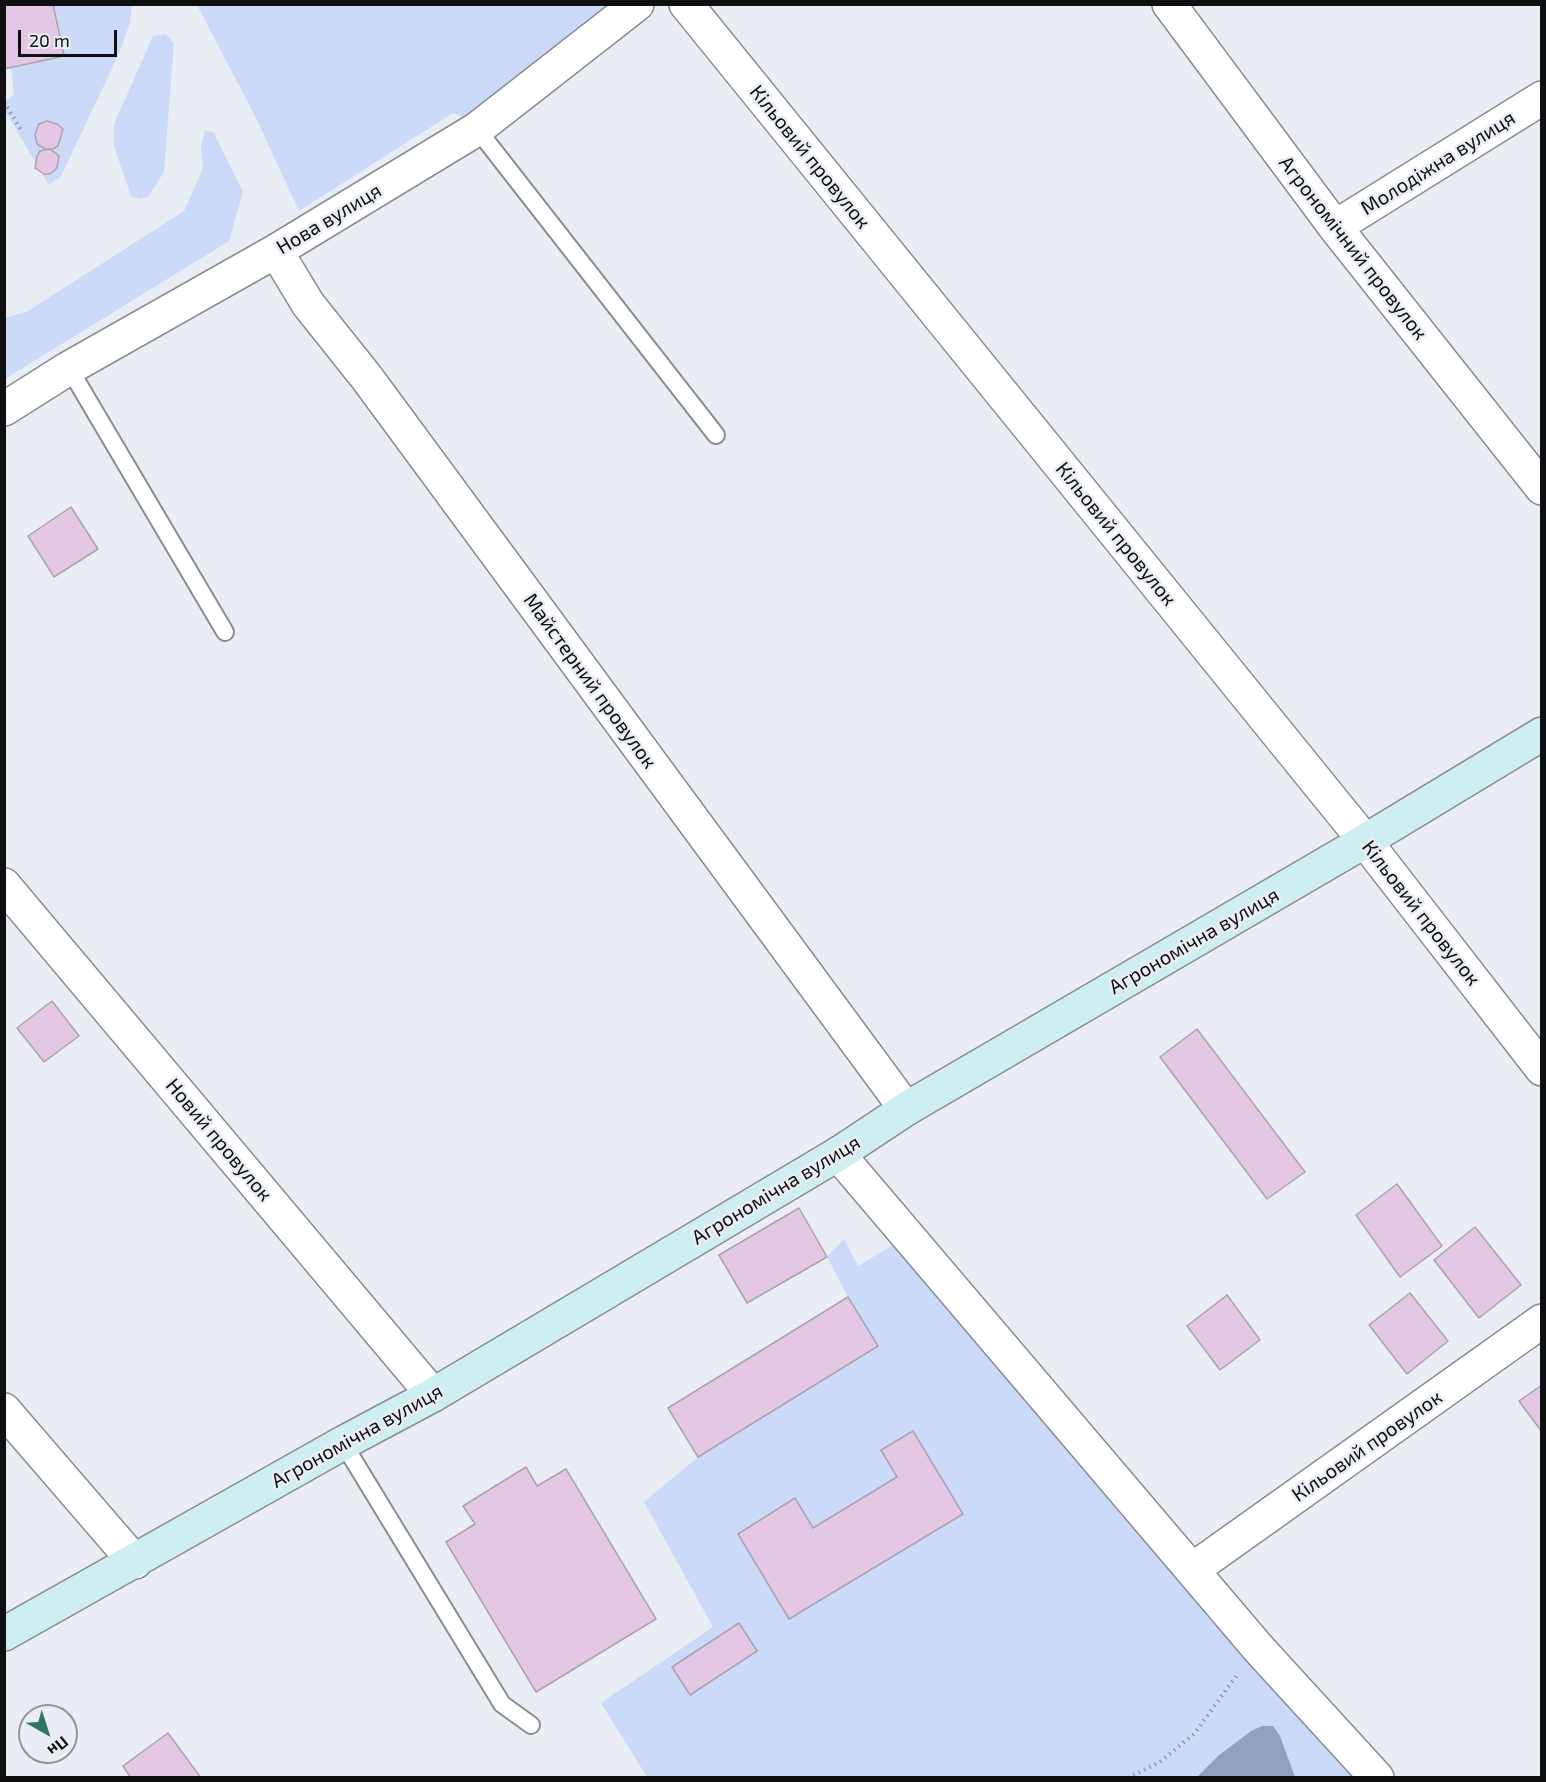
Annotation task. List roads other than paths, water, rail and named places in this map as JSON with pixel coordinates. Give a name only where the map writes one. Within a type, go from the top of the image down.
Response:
[{"type":"street","name":"Нова вулиця","points":[[4,409],[69,368],[276,251],[477,129],[637,4]]},
{"type":"street","name":"Кільовий провулок","points":[[686,4],[1365,841],[1542,1069]]},
{"type":"street","name":"Агрономічний провулок","points":[[1169,4],[1335,227],[1542,488]]},
{"type":"street","name":"Молодіжна вулиця","points":[[1335,227],[1542,98]]},
{"type":"street","name":"Майстерний провулок","points":[[276,251],[308,304],[374,387],[906,1109]]},
{"type":"street","name":"Агрономічна вулиця","points":[[4,1634],[343,1443],[433,1395],[838,1154],[906,1109],[1365,841],[1542,734]]},
{"type":"street","name":"Новий провулок","points":[[4,885],[433,1395]]},
{"type":"street","points":[[838,1154],[1259,1649],[1377,1778]]},
{"type":"street","name":"Кільовий провулок","points":[[1192,1570],[1542,1321]]},
{"type":"street","points":[[4,1410],[135,1562]]},
{"type":"lane","points":[[477,129],[716,435]]},
{"type":"lane","points":[[69,368],[225,632]]},
{"type":"lane","points":[[343,1443],[502,1704],[531,1725]]}]
